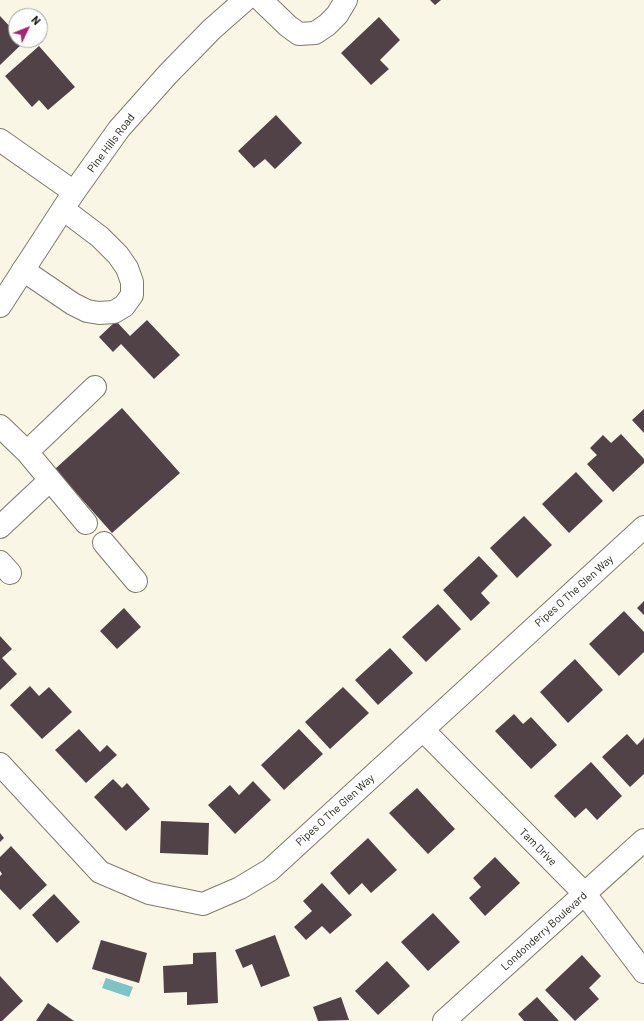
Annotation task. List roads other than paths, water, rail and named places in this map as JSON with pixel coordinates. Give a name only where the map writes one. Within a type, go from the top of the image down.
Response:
[{"type":"street","name":"Pine Hills Road","points":[[0,306],[69,200],[119,129],[163,79],[212,30],[245,0]]},
{"type":"street","points":[[261,0],[288,26],[299,34],[315,33],[327,25],[337,15],[346,0]]},
{"type":"street","points":[[0,140],[69,200],[118,255],[127,268],[132,282],[132,295],[124,306],[114,312],[99,313],[87,311],[73,304],[23,270]]},
{"type":"street","points":[[27,452],[95,387]]},
{"type":"street","points":[[0,426],[27,452],[86,523]]},
{"type":"street","points":[[0,527],[50,480]]},
{"type":"street","name":"Pipes O The Glen Way","points":[[0,764],[100,872],[149,893],[203,904],[240,888],[270,870],[644,527]]},
{"type":"street","points":[[104,543],[136,581]]},
{"type":"street","name":"Tam Drive","points":[[423,730],[585,894],[644,972]]},
{"type":"street","name":"Londonderry Boulevard","points":[[444,1021],[644,840]]},
{"type":"water","points":[[106,978],[133,987],[129,997],[102,988]]}]
